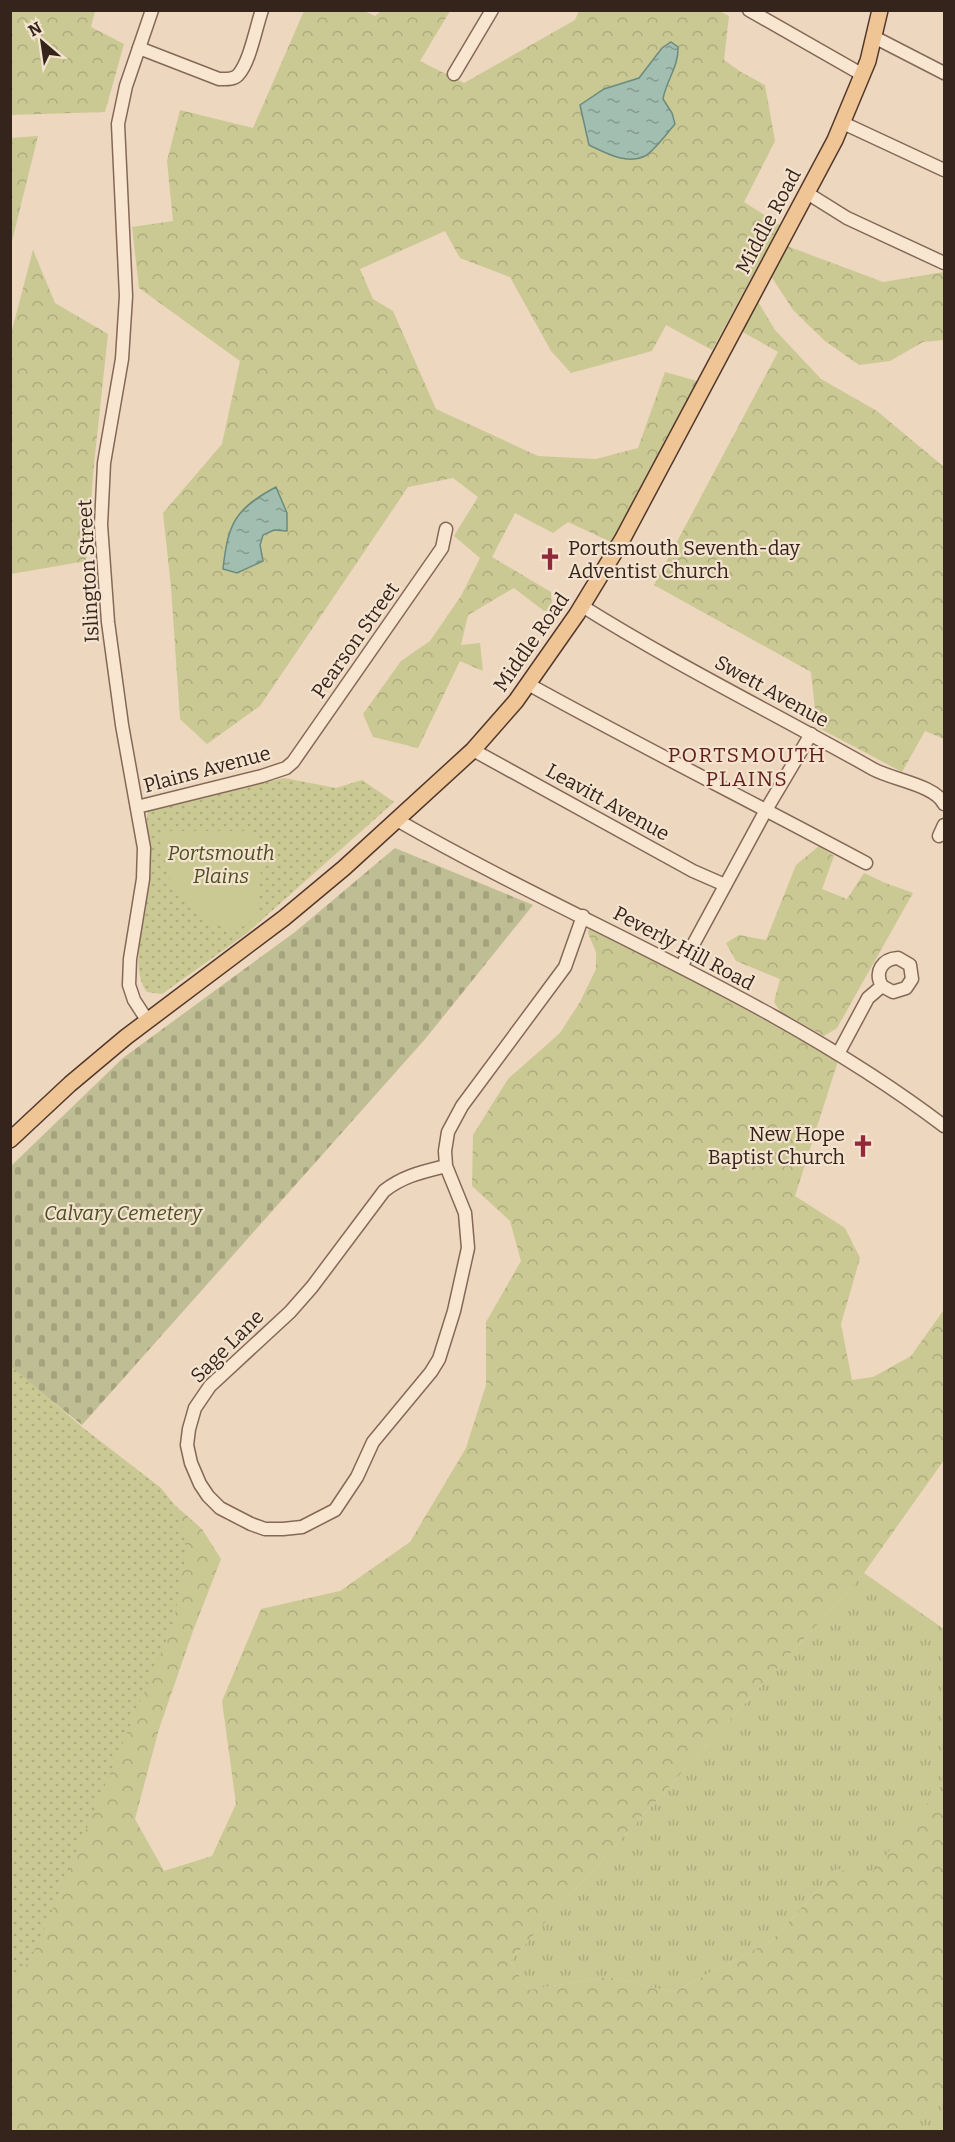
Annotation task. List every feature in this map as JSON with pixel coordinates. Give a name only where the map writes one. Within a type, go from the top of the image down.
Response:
[{"type":"main road","name":"Middle Road","points":[[10,1140],[79,1076],[147,1020],[284,918],[397,820],[473,750],[503,718],[582,606],[634,517],[807,193],[843,123],[862,75],[880,10]]},
{"type":"street","name":"Islington Street","points":[[147,1020],[134,1000],[129,985],[130,959],[144,871],[144,848],[108,622],[101,525],[104,463],[122,359],[126,296],[118,124],[126,86],[152,10]]},
{"type":"street","points":[[139,48],[219,79],[233,78],[238,75],[247,56],[262,10]]},
{"type":"street","points":[[454,74],[492,10]]},
{"type":"street","points":[[749,10],[862,75]]},
{"type":"street","points":[[874,37],[945,73]]},
{"type":"street","points":[[843,123],[945,171]]},
{"type":"street","points":[[807,193],[847,218],[945,263]]},
{"type":"street","name":"Pearson Street","points":[[286,768],[297,757],[335,704],[442,548],[446,529]]},
{"type":"street","name":"Swett Avenue","points":[[582,606],[878,772],[937,794],[945,804]]},
{"type":"street","points":[[528,684],[866,863]]},
{"type":"street","points":[[681,967],[766,810],[811,734]]},
{"type":"street","name":"Leavitt Avenue","points":[[473,750],[693,871],[725,885]]},
{"type":"street","name":"Plains Avenue","points":[[137,807],[286,768]]},
{"type":"street","name":"Peverly Hill Road","points":[[397,820],[521,887],[681,967],[838,1054],[945,1126]]},
{"type":"street","name":"Sage Lane","points":[[446,1166],[397,1180],[384,1191],[312,1287],[290,1312],[210,1386],[195,1408],[189,1429],[188,1445],[191,1463],[208,1496],[220,1508],[250,1524],[265,1529],[302,1527],[335,1510],[357,1477],[373,1442],[431,1372],[439,1359],[454,1311],[468,1248],[465,1213],[446,1166],[445,1151],[448,1132],[462,1106],[564,967],[583,916]]},
{"type":"street","points":[[838,1054],[868,998],[882,986]]},
{"type":"green space","points":[[10,11],[95,11],[91,27],[124,44],[105,112],[11,115]]},
{"type":"green space","points":[[304,11],[364,11],[375,16],[381,11],[450,11],[420,61],[464,83],[575,20],[579,11],[719,11],[729,16],[724,60],[765,85],[775,141],[744,202],[780,225],[712,350],[666,325],[652,351],[571,373],[551,351],[510,277],[460,258],[445,231],[360,269],[373,299],[393,311],[436,409],[538,456],[596,459],[638,448],[665,372],[697,381],[611,542],[568,522],[553,533],[515,513],[492,557],[551,592],[552,610],[544,611],[514,588],[468,615],[461,645],[480,643],[483,671],[460,661],[418,748],[373,737],[363,714],[401,661],[430,641],[461,596],[480,558],[454,536],[478,497],[453,478],[408,487],[260,706],[207,744],[180,719],[171,587],[163,513],[222,444],[240,361],[139,288],[132,227],[173,221],[167,161],[180,110],[253,128]],"holes":[[[639,78],[665,90],[663,99],[672,113],[674,124],[646,156],[628,160],[604,89]],[[256,498],[287,531],[274,530],[263,535],[260,545]]]},
{"type":"green space","points":[[38,136],[11,245],[11,138]]},
{"type":"green space","points":[[787,246],[883,282],[944,272],[944,340],[923,342],[890,361],[859,365],[825,341],[793,310],[771,276]]},
{"type":"green space","points":[[33,250],[55,303],[108,334],[86,561],[11,574],[11,334]]},
{"type":"green space","points":[[757,300],[775,330],[821,379],[877,411],[944,467],[944,739],[925,731],[902,772],[817,727],[811,672],[654,585],[778,352],[741,331]]},
{"type":"green space","name":"Portsmouth Plains","points":[[284,778],[336,788],[362,780],[394,802],[246,934],[162,994],[147,992],[141,980],[138,965],[150,877],[148,811]]},
{"type":"green space","points":[[164,831],[250,831],[263,845],[257,916],[238,930],[204,918],[191,908],[180,896],[166,867],[163,850]]},
{"type":"green space","points":[[819,846],[834,856],[822,889],[847,899],[864,873],[913,893],[837,1028],[824,1036],[780,1011],[774,1002],[780,979],[736,961],[726,943],[739,935],[766,940],[796,865]]},
{"type":"green space","name":"Calvary Cemetery","points":[[395,848],[533,905],[426,1038],[82,1425],[11,1368],[11,1166],[123,1058],[295,932]]},
{"type":"green space","points":[[589,927],[642,952],[838,1061],[795,1196],[845,1228],[860,1258],[841,1324],[852,1380],[873,1377],[911,1356],[943,1311],[944,1301],[944,1460],[864,1573],[510,1961],[528,1990],[608,1977],[673,1992],[771,1941],[837,1869],[868,1878],[944,1782],[944,2095],[892,2132],[11,2131],[10,1636],[161,1493],[202,1529],[221,1559],[159,1729],[135,1819],[164,1871],[212,1856],[236,1804],[222,1701],[261,1609],[340,1591],[410,1542],[466,1448],[486,1385],[486,1322],[521,1261],[510,1221],[472,1186],[473,1135],[508,1079],[560,1033],[580,1002],[596,969],[596,952],[588,933]]},
{"type":"green space","points":[[11,1366],[82,1427],[161,1488],[173,1503],[181,1520],[186,1548],[173,1624],[41,1937],[29,1961],[11,1985]]},
{"type":"green space","points":[[864,1573],[944,1629],[944,1782],[868,1879],[837,1869],[771,1941],[673,1992],[608,1977],[528,1990],[510,1961]]},
{"type":"green space","points":[[944,2095],[944,2131],[892,2131]]},
{"type":"water","points":[[671,42],[678,47],[678,54],[663,99],[672,113],[675,124],[652,150],[638,158],[623,159],[589,145],[580,105],[604,89],[639,78],[662,48]]},
{"type":"water","points":[[276,487],[287,513],[287,531],[274,530],[263,535],[260,545],[263,561],[237,573],[223,569],[228,540],[236,519],[251,503]]},
{"type":"place","name":"Portsmouth Seventh-day Adventist Church","points":[[550,559]]},
{"type":"place","name":"New Hope Baptist Church","points":[[863,1146]]},
{"type":"district","name":"PORTSMOUTH PLAINS","points":[[747,767]]}]
